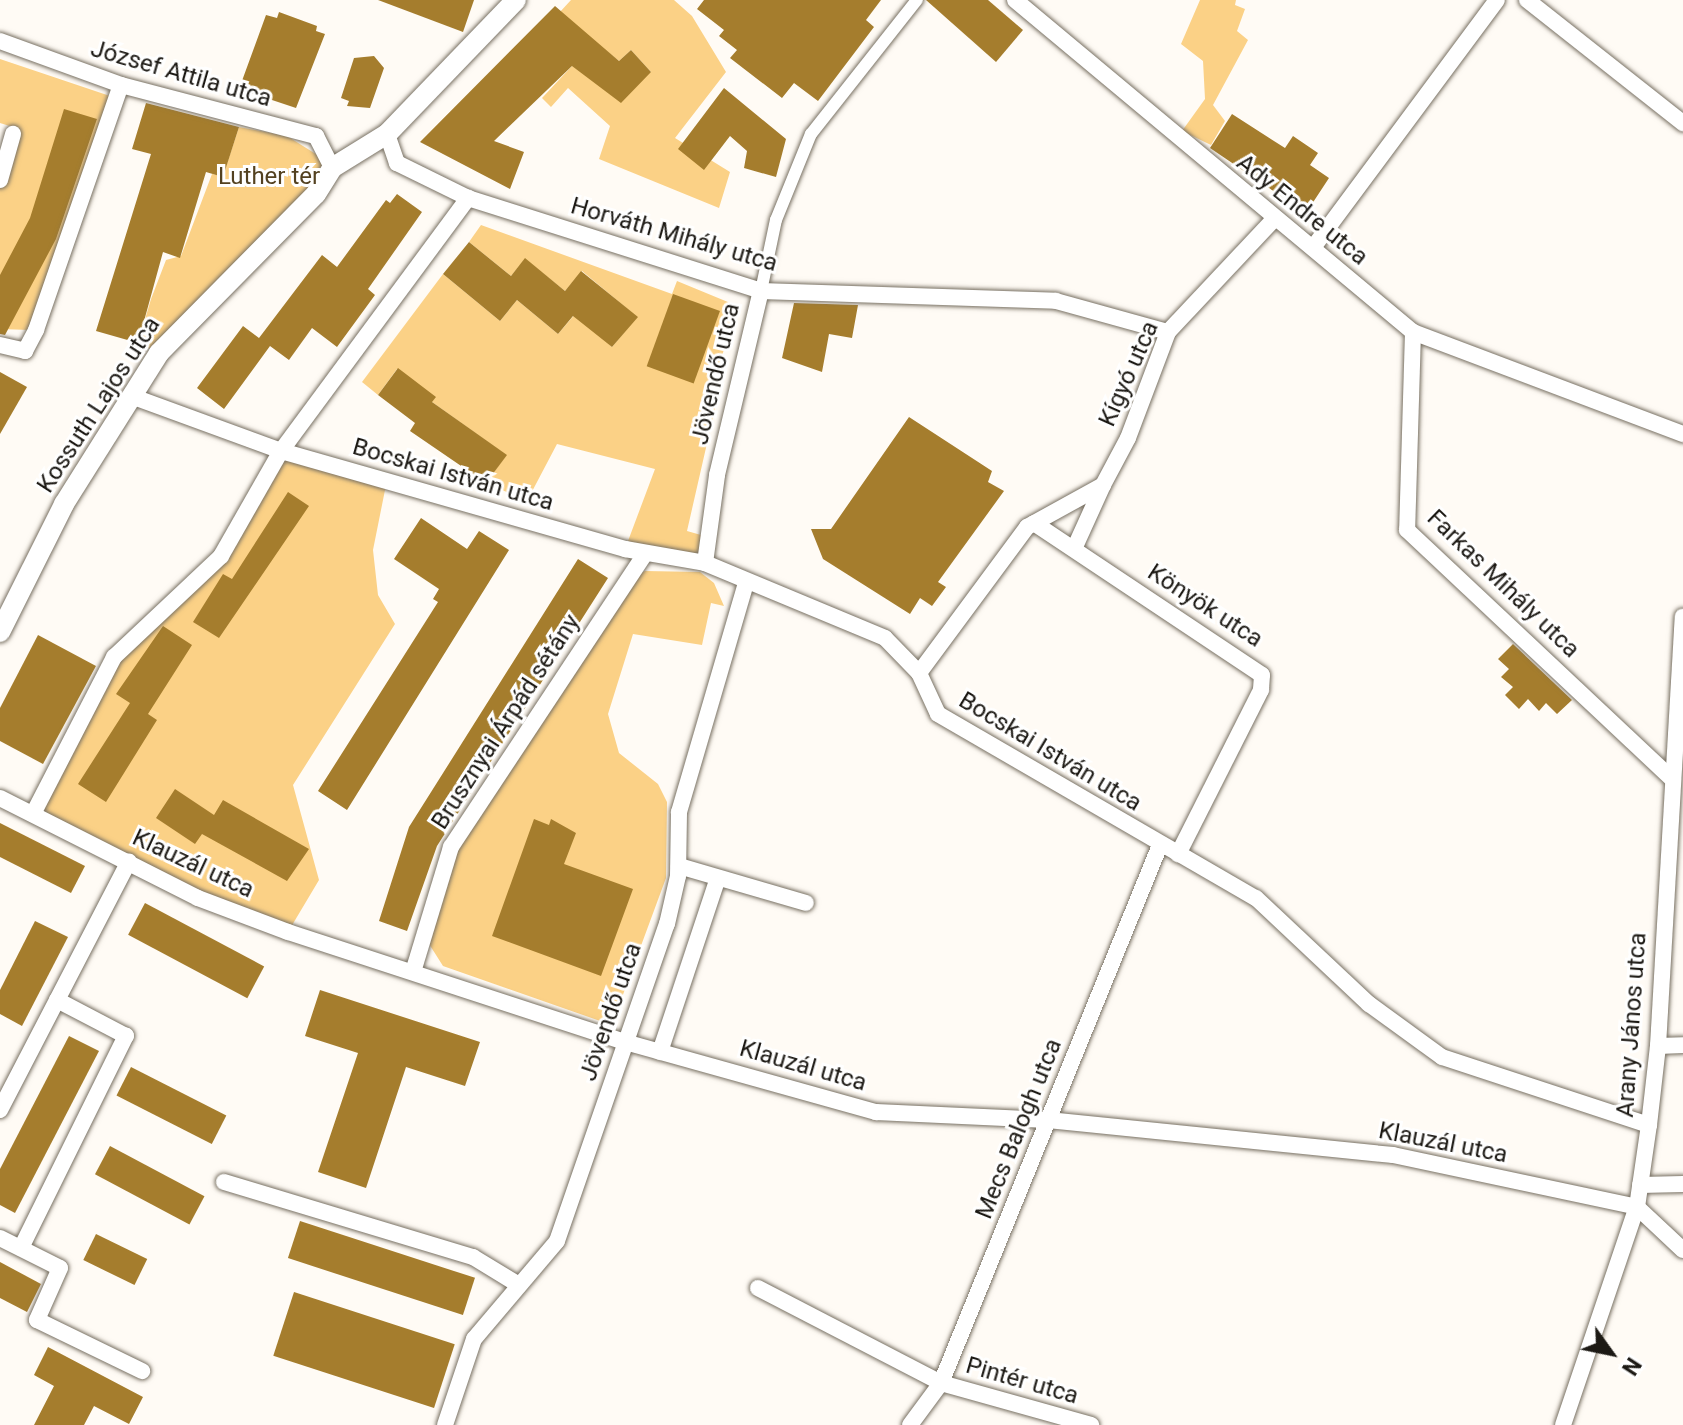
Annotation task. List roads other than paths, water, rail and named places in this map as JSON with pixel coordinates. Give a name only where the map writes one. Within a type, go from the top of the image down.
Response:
[{"type":"street","name":"Kossuth Lajos utca","points":[[0,632],[64,504],[131,396],[188,318],[316,194],[332,168],[387,134],[516,0]]},
{"type":"street","points":[[761,291],[776,220],[811,134],[917,0]]},
{"type":"street","name":"Ady Endre utca","points":[[1015,0],[1274,219],[1315,245],[1413,332],[1683,434]]},
{"type":"street","points":[[1315,245],[1497,0]]},
{"type":"street","points":[[1527,0],[1683,123]]},
{"type":"street","name":"József Attila utca","points":[[0,41],[121,85],[316,136],[332,168]]},
{"type":"street","points":[[0,345],[25,351],[36,330],[121,85]]},
{"type":"street","points":[[0,180],[13,134]]},
{"type":"street","name":"Horváth Mihály utca","points":[[387,134],[397,163],[468,198],[761,291],[1056,301],[1168,332]]},
{"type":"street","points":[[33,814],[114,657],[221,556],[281,451],[468,198]]},
{"type":"street","name":"Kígyó utca","points":[[1074,549],[1128,438],[1168,332],[1274,219]]},
{"type":"street","name":"Jövendő utca","points":[[705,563],[717,475],[761,291]]},
{"type":"street","name":"Farkas Mihály utca","points":[[1413,332],[1407,530],[1670,777]]},
{"type":"street","name":"Bocskai István utca","points":[[131,396],[281,451],[645,554],[705,563],[746,583],[885,638],[919,673],[938,714],[1256,898],[1369,1004],[1442,1057],[1649,1125]]},
{"type":"street","points":[[919,673],[1034,523],[1103,485]]},
{"type":"street","name":"Könyök utca","points":[[1034,523],[1262,675],[1261,690],[1178,854]]},
{"type":"street","name":"Brusznyai Árpád sétány","points":[[413,972],[451,847],[645,554]]},
{"type":"street","name":"Jövendő utca","points":[[445,1425],[474,1339],[557,1241],[667,924],[679,866],[679,812],[746,583]]},
{"type":"street","name":"Arany János utca","points":[[1563,1425],[1637,1207],[1658,1046],[1670,777],[1683,617]]},
{"type":"street","name":"Klauzál utca","points":[[0,798],[198,898],[625,1042],[876,1112],[1048,1120],[1393,1155],[1637,1207]]},
{"type":"street","name":"Mecs Balogh utca","points":[[910,1425],[941,1383],[1160,845]]},
{"type":"street","points":[[0,1110],[129,861]]},
{"type":"street","points":[[679,866],[806,903]]},
{"type":"street","points":[[660,1052],[718,878]]},
{"type":"street","points":[[21,1248],[126,1036],[57,1000]]},
{"type":"street","points":[[1658,1046],[1683,1045]]},
{"type":"street","points":[[224,1182],[473,1257],[519,1285]]},
{"type":"street","points":[[1640,1185],[1683,1184]]},
{"type":"street","points":[[1637,1207],[1683,1250]]},
{"type":"street","points":[[0,1238],[60,1268],[37,1320],[142,1371]]},
{"type":"street","name":"Pintér utca","points":[[758,1288],[941,1383],[1091,1425]]},
{"type":"park label","name":"Luther tér","points":[[269,177]]}]
